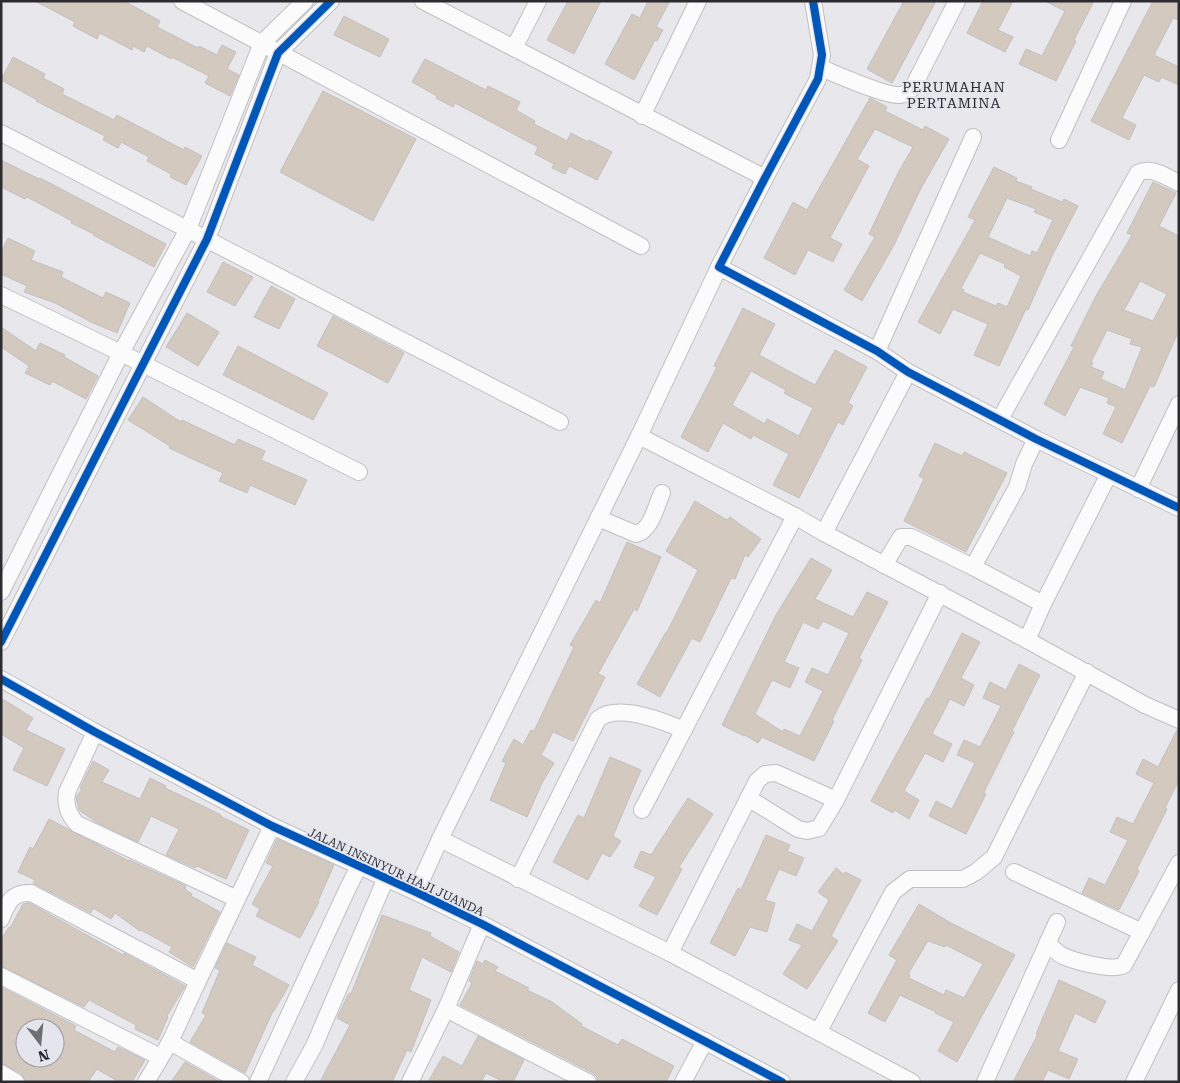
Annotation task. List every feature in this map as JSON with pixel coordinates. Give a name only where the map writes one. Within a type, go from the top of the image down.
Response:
[{"type":"street","points":[[182,1],[641,246]]},
{"type":"street","points":[[1,592],[121,353],[188,229],[262,43],[305,1]]},
{"type":"street","points":[[1,642],[207,239],[278,53],[331,1]]},
{"type":"street","points":[[423,1],[765,178]]},
{"type":"street","points":[[514,48],[538,1]]},
{"type":"street","points":[[642,116],[698,1]]},
{"type":"street","points":[[416,892],[440,839],[639,436],[719,268],[818,80],[822,55],[813,1]]},
{"type":"street","points":[[821,68],[888,93],[900,96],[908,93],[913,87],[957,1]]},
{"type":"street","points":[[1059,140],[1123,1]]},
{"type":"street","points":[[1,133],[560,422]]},
{"type":"street","points":[[877,350],[973,137]]},
{"type":"street","points":[[1000,419],[1138,173],[1144,170],[1154,171],[1179,183]]},
{"type":"street","points":[[719,268],[877,350],[908,372],[1036,439],[1179,508]]},
{"type":"street","points":[[1,295],[359,472]]},
{"type":"street","points":[[824,533],[908,372]]},
{"type":"street","points":[[1138,489],[1179,404]]},
{"type":"street","points":[[639,436],[940,593],[1145,705],[1179,720]]},
{"type":"street","points":[[973,567],[1018,487],[1024,464],[1036,439]]},
{"type":"street","points":[[1026,640],[1109,474]]},
{"type":"street","points":[[52,490],[74,502]]},
{"type":"street","points":[[598,518],[636,534],[640,533],[645,530],[662,493]]},
{"type":"street","points":[[642,810],[795,516]]},
{"type":"street","points":[[884,565],[901,537],[911,537],[1043,604]]},
{"type":"street","points":[[748,798],[798,829],[807,831],[819,828],[836,800],[940,593]]},
{"type":"street","points":[[819,1031],[894,892],[910,879],[919,877],[963,879],[976,872],[994,857],[1087,672]]},
{"type":"street","name":"JALAN INSINYUR HAJI JUANDA","points":[[1,678],[95,732],[272,826],[482,924],[705,1041],[753,1075],[782,1082]]},
{"type":"street","points":[[518,879],[598,719],[608,713],[626,713],[658,719],[684,730]]},
{"type":"street","points":[[95,732],[67,792],[66,802],[70,817],[77,824],[237,899]]},
{"type":"street","points":[[670,954],[757,781],[766,774],[776,773],[836,800]]},
{"type":"street","points":[[146,1082],[170,1042],[272,826]]},
{"type":"street","points":[[440,839],[670,954],[819,1031],[912,1082]]},
{"type":"street","points":[[1048,943],[1061,955],[1075,960],[1120,968],[1127,962],[1179,863]]},
{"type":"street","points":[[258,1082],[347,890],[360,866]]},
{"type":"street","points":[[1014,872],[1142,932]]},
{"type":"street","points":[[294,1082],[314,1046],[386,878]]},
{"type":"street","points":[[3,910],[20,892],[31,893],[198,981]]},
{"type":"street","points":[[985,1082],[1056,922]]},
{"type":"street","points":[[410,1082],[446,1009],[482,924]]},
{"type":"street","points":[[1,976],[160,1057]]},
{"type":"street","points":[[1134,1082],[1179,990]]},
{"type":"street","points":[[446,1009],[588,1082]]},
{"type":"street","points":[[683,1082],[705,1041]]},
{"type":"street","points":[[170,1042],[241,1082]]},
{"type":"street","points":[[1,1073],[16,1082]]},
{"type":"building","points":[[35,1],[124,1],[160,21],[157,27],[198,48],[199,46],[217,55],[222,45],[236,52],[227,69],[239,75],[230,96],[205,83],[209,76],[172,57],[171,59],[147,46],[144,52],[133,46],[132,50],[100,33],[97,39],[73,26],[75,22]]},
{"type":"building","points":[[568,1],[601,1],[574,54],[547,40]]},
{"type":"building","points":[[648,1],[670,1],[656,27],[663,30],[657,41],[655,40],[634,80],[605,64],[632,14],[640,18]]},
{"type":"building","points":[[904,1],[936,1],[892,83],[867,69]]},
{"type":"building","points":[[983,1],[1013,1],[998,30],[1013,37],[1005,52],[967,33]]},
{"type":"building","points":[[1045,1],[1094,1],[1056,81],[1019,64],[1026,49],[1042,56],[1065,11]]},
{"type":"building","points":[[1153,1],[1179,1],[1179,20],[1173,18],[1154,55],[1179,67],[1179,85],[1161,77],[1159,82],[1144,75],[1122,118],[1136,125],[1129,140],[1091,121]]},
{"type":"building","points":[[344,16],[389,39],[380,57],[334,35]]},
{"type":"building","points":[[13,57],[45,74],[43,78],[64,89],[62,94],[114,120],[117,115],[184,150],[185,147],[202,156],[186,185],[170,177],[171,174],[147,161],[149,157],[121,142],[118,148],[103,140],[105,136],[36,101],[1,80]]},
{"type":"building","points":[[425,59],[486,90],[488,86],[520,102],[516,110],[535,121],[534,124],[567,141],[571,133],[612,152],[597,180],[569,166],[565,174],[552,168],[554,164],[535,154],[538,147],[455,103],[453,107],[412,82]]},
{"type":"building","points":[[323,91],[416,139],[373,221],[280,172]]},
{"type":"building","points":[[870,98],[887,107],[885,111],[923,130],[925,126],[949,139],[920,190],[894,245],[862,301],[844,290],[875,237],[869,234],[898,173],[913,147],[875,129],[857,159],[869,166],[830,238],[842,244],[833,262],[808,250],[795,275],[764,258],[793,202],[807,210]]},
{"type":"building","points":[[1,160],[40,178],[166,244],[154,267],[71,223],[72,221],[27,197],[25,199],[1,187]]},
{"type":"building","points":[[994,167],[1017,178],[1016,181],[1032,187],[1031,189],[1062,202],[1064,199],[1078,206],[999,366],[974,355],[988,324],[953,309],[940,334],[918,322],[975,220],[968,217]],"holes":[[[1007,198],[1036,209],[1034,212],[1053,220],[1037,253],[1032,251],[1030,256],[988,237]],[[980,253],[1005,264],[1004,267],[1021,276],[1007,307],[998,303],[996,306],[963,292],[964,290],[961,288]]]},
{"type":"building","points":[[1153,182],[1176,193],[1159,226],[1179,236],[1179,330],[1154,387],[1150,386],[1122,443],[1103,434],[1116,407],[1107,403],[1109,398],[1080,387],[1065,416],[1044,404],[1074,347],[1071,346],[1096,296],[1132,235],[1127,233]],"holes":[[[1140,281],[1167,294],[1153,321],[1124,310]],[[1107,330],[1132,339],[1130,344],[1142,347],[1125,390],[1101,379],[1104,372],[1091,367],[1093,363],[1091,362]]]},
{"type":"building","points":[[8,238],[35,251],[31,260],[63,272],[61,277],[103,298],[106,292],[130,303],[117,333],[55,303],[24,292],[27,286],[1,274],[1,253]]},
{"type":"building","points":[[223,262],[253,277],[235,306],[207,292]]},
{"type":"building","points":[[271,286],[295,299],[279,329],[254,317]]},
{"type":"building","points":[[743,308],[775,324],[759,355],[815,385],[835,350],[867,367],[848,403],[853,406],[843,425],[838,422],[799,498],[773,485],[789,454],[753,435],[751,439],[723,423],[708,452],[681,437],[717,367],[714,366]],"holes":[[[751,371],[786,390],[784,393],[813,408],[799,436],[767,419],[765,424],[732,405]]]},
{"type":"building","points":[[187,313],[219,332],[198,366],[166,347]]},
{"type":"building","points":[[333,316],[404,353],[388,383],[317,346]]},
{"type":"building","points":[[1,327],[36,351],[40,343],[65,355],[64,357],[98,376],[86,399],[52,381],[50,385],[25,373],[29,366],[1,347]]},
{"type":"building","points":[[238,346],[328,393],[313,420],[223,375]]},
{"type":"building","points":[[143,397],[181,422],[182,420],[235,445],[238,439],[265,451],[261,460],[307,480],[295,505],[250,485],[247,493],[219,481],[223,473],[169,448],[170,446],[128,420]]},
{"type":"building","points":[[935,443],[962,456],[964,452],[1007,473],[966,552],[904,521],[924,479],[919,476]]},
{"type":"building","points":[[695,501],[727,520],[730,517],[761,539],[748,557],[745,555],[735,579],[731,578],[700,642],[692,638],[660,697],[637,684],[667,632],[698,570],[666,551]]},
{"type":"building","points":[[627,542],[661,557],[637,611],[634,609],[598,674],[605,677],[573,741],[553,732],[541,755],[554,763],[542,783],[527,817],[490,800],[506,763],[502,761],[514,739],[523,745],[531,730],[534,731],[574,647],[570,645],[596,600],[600,603]]},
{"type":"building","points":[[811,558],[832,570],[815,599],[853,617],[867,592],[888,602],[859,658],[862,660],[814,761],[762,737],[758,743],[722,725],[776,615]],"holes":[[[823,621],[849,633],[828,675],[812,668],[805,682],[823,691],[800,736],[784,729],[783,732],[755,714],[772,680],[790,688],[799,668],[784,662],[803,622],[818,629]]]},
{"type":"building","points":[[962,633],[980,642],[961,678],[974,685],[964,706],[950,699],[932,734],[952,744],[943,762],[925,753],[904,791],[919,800],[909,819],[894,810],[893,813],[871,801],[927,698],[929,699]]},
{"type":"building","points":[[1019,664],[1040,675],[1012,731],[1014,732],[984,792],[986,794],[966,834],[929,816],[936,801],[952,809],[975,763],[957,755],[964,740],[980,747],[1001,706],[983,698],[990,682],[1006,690]]},
{"type":"building","points":[[1,698],[33,718],[26,730],[65,749],[47,786],[13,770],[24,748],[1,734]]},
{"type":"building","points":[[1177,730],[1179,730],[1179,780],[1165,808],[1167,809],[1137,869],[1139,871],[1119,910],[1082,893],[1089,878],[1105,885],[1128,840],[1110,832],[1117,817],[1133,824],[1154,783],[1136,774],[1143,759],[1158,767]]},
{"type":"building","points":[[610,757],[641,770],[613,836],[621,841],[610,857],[602,853],[588,880],[553,862],[578,815],[584,818]]},
{"type":"building","points":[[93,761],[109,770],[102,782],[140,799],[150,778],[166,786],[165,788],[249,830],[226,879],[166,855],[179,829],[151,816],[138,842],[96,822],[79,810],[76,797],[82,789],[80,788]]},
{"type":"building","points":[[688,798],[713,814],[679,867],[682,869],[657,915],[639,906],[656,877],[634,867],[641,851],[651,855]]},
{"type":"building","points":[[49,819],[129,861],[186,886],[185,889],[192,894],[191,896],[220,912],[193,967],[169,952],[172,947],[140,931],[115,913],[111,919],[93,908],[91,913],[33,883],[35,880],[18,872],[30,847],[33,849]]},
{"type":"building","points":[[766,835],[790,845],[787,851],[804,858],[796,876],[779,869],[765,900],[775,903],[767,932],[750,927],[735,956],[710,943],[738,888],[741,890]]},
{"type":"building","points":[[277,839],[334,865],[319,902],[300,938],[256,916],[260,909],[252,904],[273,866],[266,863]]},
{"type":"building","points":[[836,868],[843,874],[845,872],[861,880],[831,936],[838,941],[807,989],[783,974],[802,945],[789,940],[797,924],[812,931],[829,900],[818,892]]},
{"type":"building","points":[[29,903],[123,955],[124,953],[185,986],[167,1016],[158,1040],[135,1029],[136,1025],[89,1000],[84,1007],[1,966],[1,940],[23,904]]},
{"type":"building","points":[[919,904],[951,923],[1015,955],[957,1062],[938,1051],[954,1022],[936,1012],[900,995],[885,1022],[868,1013],[897,960],[889,955]],"holes":[[[928,941],[945,947],[946,945],[983,964],[964,998],[946,990],[944,995],[909,978],[910,975],[908,974]]]},
{"type":"building","points":[[382,915],[431,933],[430,936],[459,952],[451,972],[422,957],[409,990],[431,1000],[411,1052],[407,1050],[392,1082],[320,1082],[350,1025],[337,1018],[349,993],[351,994]]},
{"type":"building","points":[[227,943],[256,957],[252,965],[289,985],[273,1011],[245,1073],[190,1042],[206,1015],[202,1013],[220,970],[215,968]]},
{"type":"building","points":[[485,960],[498,967],[495,971],[552,1002],[582,1024],[581,1026],[618,1045],[622,1039],[674,1066],[666,1082],[598,1082],[597,1077],[593,1073],[460,1005],[472,983],[469,981],[477,961],[483,964]]},
{"type":"building","points":[[1059,980],[1106,1001],[1095,1023],[1075,1013],[1058,1051],[1078,1059],[1069,1079],[1048,1070],[1042,1082],[1013,1082],[1038,1034],[1036,1034]]},
{"type":"building","points":[[1,987],[61,1018],[15,1018],[15,1068],[65,1068],[65,1020],[76,1026],[74,1030],[115,1052],[118,1047],[145,1060],[132,1082],[119,1082],[97,1069],[88,1082],[26,1082],[21,1073],[1,1063]]},
{"type":"building","points":[[478,1036],[524,1060],[513,1082],[504,1082],[486,1073],[481,1082],[428,1082],[443,1056],[462,1066]]},
{"type":"building","points":[[185,1062],[220,1082],[171,1082]]},
{"type":"cycle path","points":[[1,642],[207,239],[278,53],[331,1]]},
{"type":"cycle path","points":[[813,1],[822,55],[818,79],[719,267],[877,351],[908,372],[1036,439],[1179,508]]},
{"type":"cycle path","points":[[1,679],[95,732],[272,826],[482,924],[782,1082]]},
{"type":"district","name":"PERUMAHAN PERTAMINA","points":[[954,95]]}]
